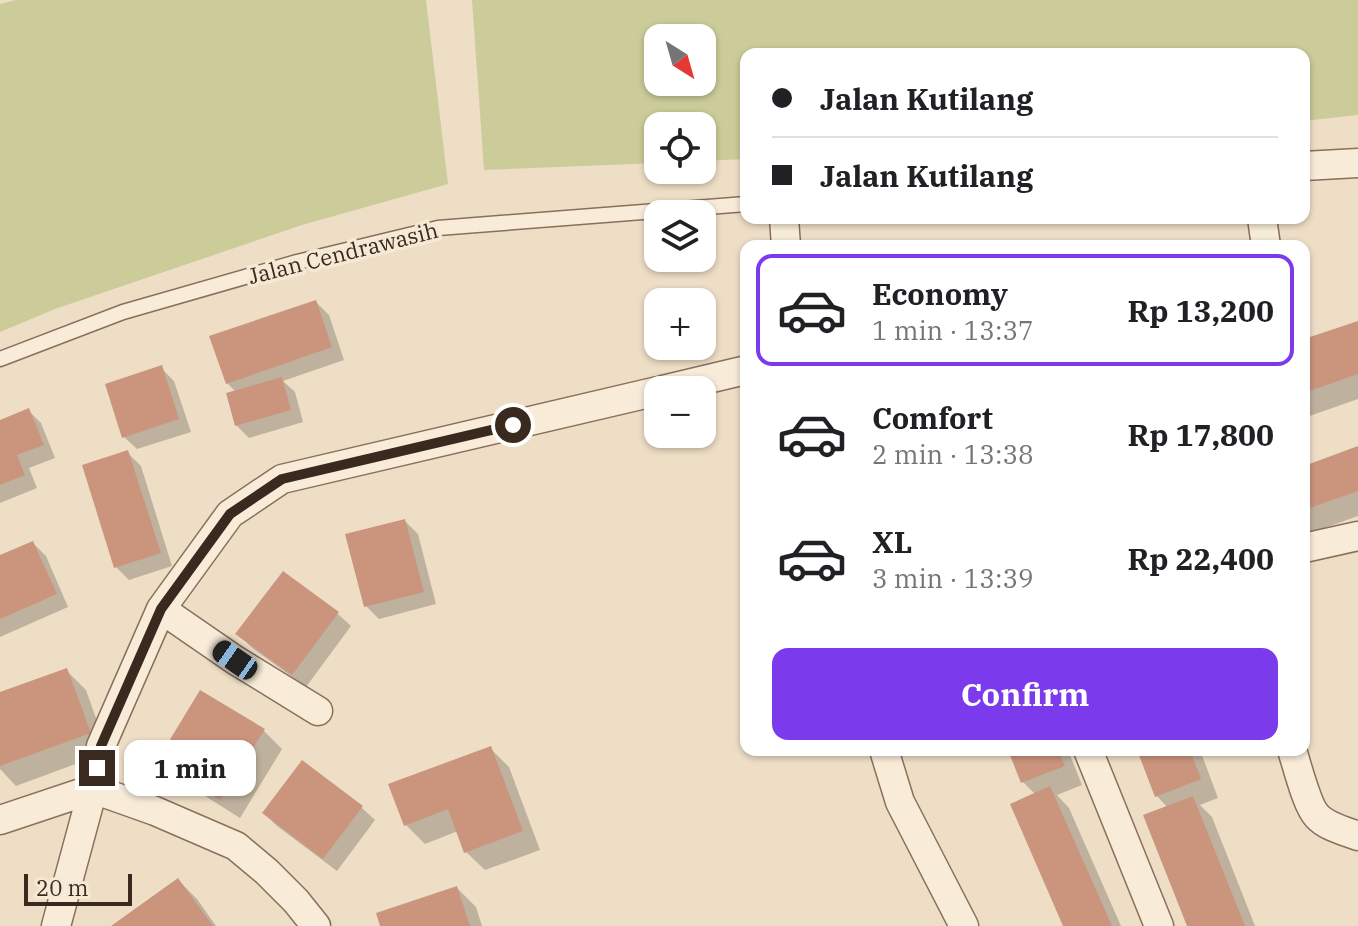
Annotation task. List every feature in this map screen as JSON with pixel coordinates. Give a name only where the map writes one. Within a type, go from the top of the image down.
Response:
[{"type":"street","points":[[1310,166],[1358,163]]},
{"type":"street","points":[[716,377],[740,371]]},
{"type":"street","points":[[56,926],[93,789],[101,746],[161,609],[230,514],[282,479],[644,394]]},
{"type":"street","points":[[1310,547],[1358,536]]},
{"type":"street","points":[[161,609],[235,660],[318,711]]},
{"type":"street","points":[[886,756],[900,802],[964,926]]},
{"type":"street","points":[[1090,756],[1159,926]]},
{"type":"street","points":[[1294,756],[1316,816],[1358,836]]},
{"type":"street","points":[[0,820],[93,789],[155,811],[236,846],[267,872],[316,926]]},
{"type":"lane","name":"Jalan Cendrawasih","points":[[0,359],[123,312],[297,262],[438,228],[740,204]]},
{"type":"green space","points":[[16,0],[426,0],[448,184],[302,225],[55,309],[0,332],[0,4]]},
{"type":"green space","points":[[472,0],[1358,0],[1358,115],[1310,120],[1310,48],[740,48],[740,159],[716,160],[716,112],[644,112],[644,164],[484,170]]},
{"type":"building","points":[[316,300],[332,347],[226,384],[209,336]]},
{"type":"building","points":[[1358,321],[1358,374],[1310,391],[1310,337]]},
{"type":"building","points":[[162,365],[179,419],[122,438],[105,384]]},
{"type":"building","points":[[282,377],[291,410],[235,426],[226,393]]},
{"type":"building","points":[[29,408],[44,445],[17,455],[25,475],[0,485],[0,420]]},
{"type":"building","points":[[1358,446],[1358,491],[1310,508],[1310,464]]},
{"type":"building","points":[[128,450],[161,553],[114,568],[82,465]]},
{"type":"building","points":[[405,519],[424,592],[364,607],[345,534]]},
{"type":"building","points":[[33,541],[57,594],[0,619],[0,555]]},
{"type":"building","points":[[283,571],[339,612],[292,675],[235,634]]},
{"type":"building","points":[[67,668],[91,733],[0,766],[0,692]]},
{"type":"building","points":[[200,690],[265,729],[220,800],[157,761]]},
{"type":"building","points":[[491,746],[523,831],[464,853],[448,809],[404,826],[388,784]]},
{"type":"building","points":[[1010,756],[1061,756],[1065,766],[1021,783]]},
{"type":"building","points":[[1139,756],[1192,756],[1201,779],[1155,797]]},
{"type":"building","points":[[302,760],[363,806],[323,859],[262,813]]},
{"type":"building","points":[[1050,786],[1112,926],[1063,926],[1010,804]]},
{"type":"building","points":[[1193,796],[1245,926],[1187,926],[1143,815]]},
{"type":"building","points":[[178,878],[213,926],[111,926]]},
{"type":"building","points":[[457,886],[470,926],[380,926],[376,913]]},
{"type":"route","points":[[97,768],[101,746],[161,609],[230,514],[282,479],[513,425]]}]
